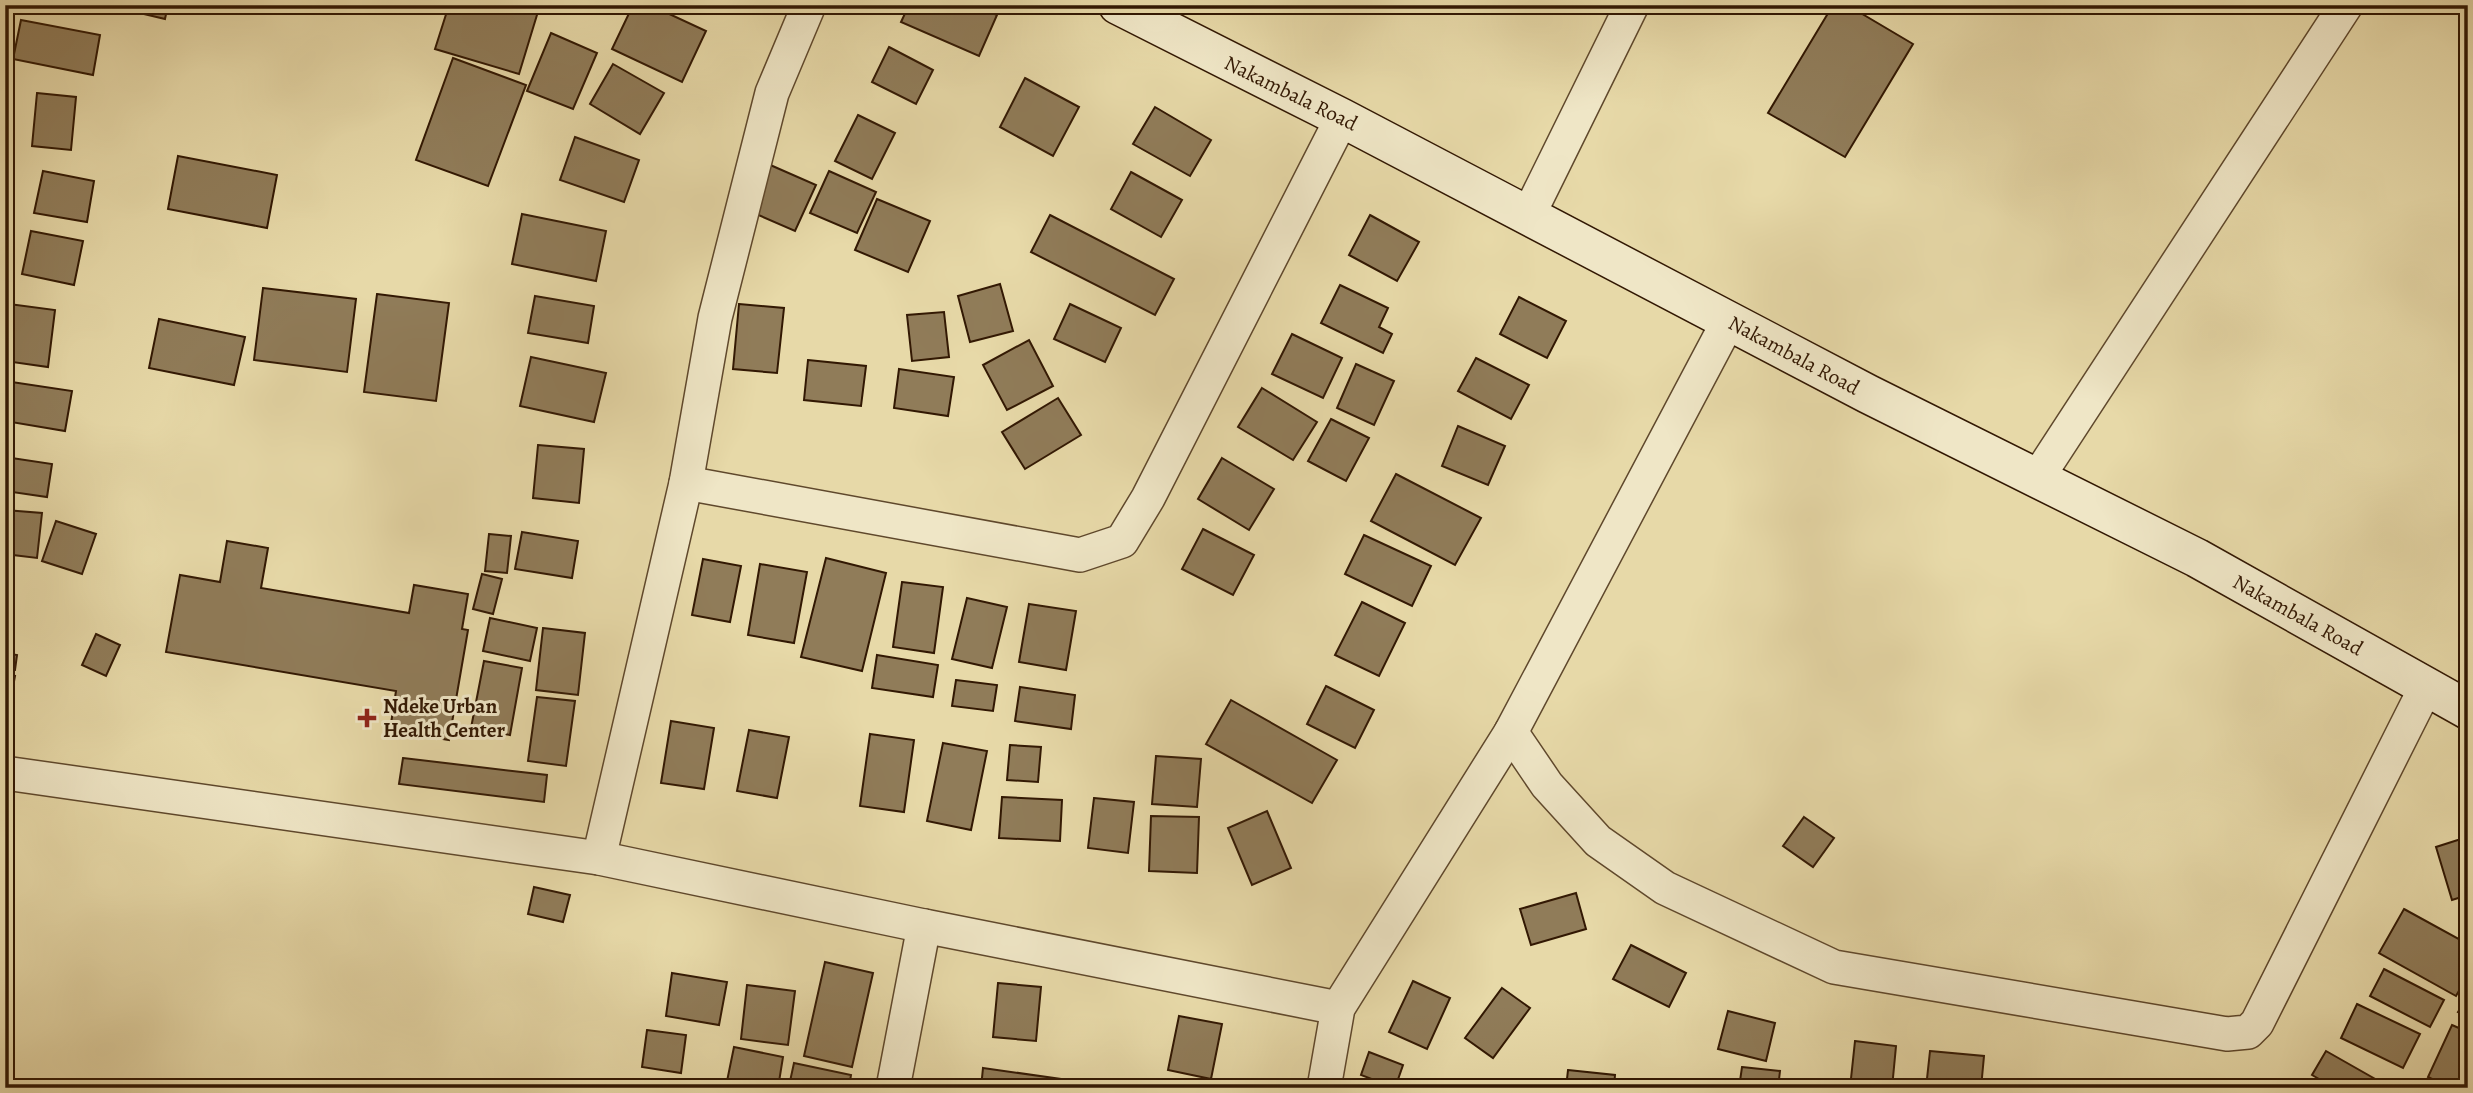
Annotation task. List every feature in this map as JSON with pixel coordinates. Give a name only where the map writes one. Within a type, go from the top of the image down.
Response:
[{"type":"main road","name":"Nakambala Road","points":[[1118,5],[1342,118],[2036,480],[2197,558],[2468,710]]},
{"type":"street","points":[[599,858],[686,483],[715,318],[772,93],[809,5]]},
{"type":"street","points":[[1528,216],[1632,5]]},
{"type":"street","points":[[2036,480],[2346,5]]},
{"type":"street","points":[[686,483],[1080,555],[1122,541],[1148,498],[1342,118]]},
{"type":"street","points":[[1324,1088],[1338,1008],[1511,732],[1729,320]]},
{"type":"street","points":[[1511,732],[1547,785],[1598,841],[1665,888],[1834,967],[2227,1034],[2248,1032],[2257,1023],[2427,687]]},
{"type":"street","points":[[5,773],[599,858],[1338,1008]]},
{"type":"street","points":[[892,1088],[924,926]]},
{"type":"building","points":[[106,5],[168,5],[165,19]]},
{"type":"building","points":[[449,5],[540,5],[519,74],[435,49]]},
{"type":"building","points":[[633,5],[650,5],[706,31],[682,82],[612,49]]},
{"type":"building","points":[[909,5],[974,5],[997,15],[979,56],[901,22]]},
{"type":"building","points":[[1833,5],[1847,5],[1913,44],[1845,157],[1768,113]]},
{"type":"building","points":[[21,20],[100,35],[93,75],[13,59]]},
{"type":"building","points":[[551,33],[597,53],[573,109],[527,91]]},
{"type":"building","points":[[889,47],[933,70],[916,104],[872,82]]},
{"type":"building","points":[[453,58],[526,85],[488,186],[416,160]]},
{"type":"building","points":[[613,64],[664,93],[640,134],[590,104]]},
{"type":"building","points":[[1025,78],[1079,107],[1053,156],[1000,127]]},
{"type":"building","points":[[37,93],[76,97],[71,150],[32,146]]},
{"type":"building","points":[[1155,107],[1211,140],[1190,176],[1133,144]]},
{"type":"building","points":[[858,115],[895,133],[872,179],[835,161]]},
{"type":"building","points":[[575,137],[639,160],[624,202],[560,180]]},
{"type":"building","points":[[178,156],[277,175],[267,228],[168,209]]},
{"type":"building","points":[[768,164],[816,185],[795,231],[747,210]]},
{"type":"building","points":[[43,171],[94,181],[87,222],[34,213]]},
{"type":"building","points":[[829,171],[876,192],[857,233],[810,213]]},
{"type":"building","points":[[1131,172],[1182,200],[1161,237],[1111,209]]},
{"type":"building","points":[[877,199],[930,221],[908,272],[855,250]]},
{"type":"building","points":[[522,214],[606,231],[596,281],[512,264]]},
{"type":"building","points":[[1050,215],[1174,279],[1155,315],[1031,252]]},
{"type":"building","points":[[1370,215],[1419,242],[1397,281],[1349,255]]},
{"type":"building","points":[[5,230],[13,231],[7,267],[5,266]]},
{"type":"building","points":[[31,231],[83,241],[74,285],[22,274]]},
{"type":"building","points":[[1000,284],[1013,331],[970,342],[958,296]]},
{"type":"building","points":[[1340,285],[1388,308],[1379,327],[1392,334],[1383,353],[1321,323]]},
{"type":"building","points":[[263,288],[356,299],[347,372],[254,360]]},
{"type":"building","points":[[377,294],[449,303],[436,401],[364,392]]},
{"type":"building","points":[[535,296],[594,306],[588,343],[528,333]]},
{"type":"building","points":[[1519,297],[1566,321],[1547,358],[1500,334]]},
{"type":"building","points":[[9,304],[55,310],[48,367],[5,361],[5,330]]},
{"type":"building","points":[[739,304],[784,308],[777,373],[733,369]]},
{"type":"building","points":[[1070,304],[1121,328],[1105,362],[1054,339]]},
{"type":"building","points":[[944,312],[949,357],[912,361],[907,315]]},
{"type":"building","points":[[159,319],[245,337],[234,385],[149,368]]},
{"type":"building","points":[[1292,334],[1342,358],[1323,398],[1272,374]]},
{"type":"building","points":[[1029,340],[1053,386],[1007,410],[983,365]]},
{"type":"building","points":[[531,357],[606,373],[594,422],[520,406]]},
{"type":"building","points":[[1476,358],[1529,385],[1511,419],[1458,391]]},
{"type":"building","points":[[808,360],[866,366],[861,406],[804,400]]},
{"type":"building","points":[[1356,364],[1394,381],[1374,425],[1337,408]]},
{"type":"building","points":[[899,369],[954,377],[948,416],[894,408]]},
{"type":"building","points":[[5,381],[72,391],[65,431],[5,421]]},
{"type":"building","points":[[1262,388],[1317,422],[1293,460],[1238,427]]},
{"type":"building","points":[[1058,398],[1081,435],[1025,469],[1002,432]]},
{"type":"building","points":[[1331,419],[1369,438],[1346,481],[1308,461]]},
{"type":"building","points":[[1458,426],[1505,446],[1488,485],[1442,466]]},
{"type":"building","points":[[538,445],[584,449],[579,503],[533,498]]},
{"type":"building","points":[[5,457],[52,464],[47,497],[5,491]]},
{"type":"building","points":[[1222,458],[1274,489],[1249,530],[1198,499]]},
{"type":"building","points":[[1396,474],[1481,518],[1455,565],[1371,521]]},
{"type":"building","points":[[5,510],[42,513],[37,558],[5,554]]},
{"type":"building","points":[[56,521],[96,534],[82,574],[42,561]]},
{"type":"building","points":[[1203,529],[1254,555],[1233,595],[1182,569]]},
{"type":"building","points":[[522,532],[578,541],[572,578],[515,569]]},
{"type":"building","points":[[489,534],[511,536],[507,573],[485,571]]},
{"type":"building","points":[[1364,535],[1431,566],[1412,606],[1345,574]]},
{"type":"building","points":[[227,541],[268,548],[261,588],[409,613],[414,585],[468,594],[462,629],[468,630],[449,740],[390,730],[396,691],[166,652],[180,575],[220,582]]},
{"type":"building","points":[[826,558],[886,573],[862,671],[801,657]]},
{"type":"building","points":[[703,559],[741,566],[730,622],[692,615]]},
{"type":"building","points":[[760,564],[807,572],[794,643],[748,635]]},
{"type":"building","points":[[482,574],[502,579],[493,614],[473,609]]},
{"type":"building","points":[[902,582],[943,587],[934,653],[893,647]]},
{"type":"building","points":[[967,598],[1007,607],[992,668],[952,659]]},
{"type":"building","points":[[1362,602],[1405,623],[1379,676],[1335,655]]},
{"type":"building","points":[[1029,604],[1076,611],[1066,670],[1019,662]]},
{"type":"building","points":[[490,618],[537,628],[530,661],[483,651]]},
{"type":"building","points":[[543,628],[585,633],[578,695],[536,690]]},
{"type":"building","points":[[96,634],[120,645],[106,676],[82,665]]},
{"type":"building","points":[[5,653],[17,655],[15,670],[5,669]]},
{"type":"building","points":[[877,655],[938,665],[933,697],[872,688]]},
{"type":"building","points":[[484,661],[522,668],[510,735],[471,728]]},
{"type":"building","points":[[5,675],[15,676],[8,715],[5,715]]},
{"type":"building","points":[[956,680],[997,685],[993,711],[952,706]]},
{"type":"building","points":[[1326,686],[1374,710],[1355,748],[1307,724]]},
{"type":"building","points":[[1020,687],[1075,695],[1071,729],[1015,721]]},
{"type":"building","points":[[537,697],[575,701],[566,766],[528,761]]},
{"type":"building","points":[[1231,700],[1337,760],[1312,803],[1206,744]]},
{"type":"building","points":[[671,721],[714,728],[704,789],[661,783]]},
{"type":"building","points":[[749,730],[789,737],[777,798],[737,791]]},
{"type":"building","points":[[870,734],[914,740],[904,812],[860,806]]},
{"type":"building","points":[[943,743],[987,751],[971,830],[927,821]]},
{"type":"building","points":[[1010,745],[1041,747],[1038,782],[1007,780]]},
{"type":"building","points":[[1156,756],[1201,759],[1197,807],[1152,804]]},
{"type":"building","points":[[403,758],[547,775],[544,802],[399,784]]},
{"type":"building","points":[[1002,797],[1062,800],[1060,841],[999,838]]},
{"type":"building","points":[[1094,798],[1134,802],[1128,853],[1088,848]]},
{"type":"building","points":[[1267,811],[1291,868],[1252,885],[1228,828]]},
{"type":"building","points":[[1151,816],[1199,817],[1197,873],[1149,871]]},
{"type":"building","points":[[1804,817],[1834,838],[1813,867],[1783,846]]},
{"type":"building","points":[[2464,838],[2468,850],[2468,895],[2452,900],[2436,847]]},
{"type":"building","points":[[534,887],[570,895],[563,922],[528,914]]},
{"type":"building","points":[[1576,893],[1586,929],[1531,945],[1520,909]]},
{"type":"building","points":[[2404,909],[2468,944],[2468,975],[2456,996],[2379,953]]},
{"type":"building","points":[[1631,945],[1686,973],[1669,1007],[1613,979]]},
{"type":"building","points":[[825,962],[873,973],[852,1067],[804,1056]]},
{"type":"building","points":[[2384,969],[2444,1000],[2430,1027],[2370,996]]},
{"type":"building","points":[[672,973],[727,982],[719,1025],[666,1016]]},
{"type":"building","points":[[1413,981],[1450,998],[1427,1049],[1389,1032]]},
{"type":"building","points":[[998,983],[1041,987],[1036,1041],[993,1037]]},
{"type":"building","points":[[747,985],[795,991],[788,1045],[741,1039]]},
{"type":"building","points":[[1502,988],[1530,1008],[1493,1058],[1465,1038]]},
{"type":"building","points":[[2468,996],[2468,1017],[2458,1012]]},
{"type":"building","points":[[2357,1004],[2420,1034],[2403,1068],[2341,1038]]},
{"type":"building","points":[[1728,1011],[1775,1023],[1766,1061],[1718,1049]]},
{"type":"building","points":[[1179,1016],[1222,1024],[1211,1079],[1168,1070]]},
{"type":"building","points":[[2452,1025],[2468,1032],[2468,1062],[2456,1088],[2450,1088],[2428,1077]]},
{"type":"building","points":[[647,1030],[686,1035],[681,1073],[642,1067]]},
{"type":"building","points":[[1855,1041],[1896,1046],[1892,1088],[1850,1088]]},
{"type":"building","points":[[734,1047],[783,1057],[778,1088],[726,1086]]},
{"type":"building","points":[[1930,1051],[1984,1056],[1981,1088],[1926,1088]]},
{"type":"building","points":[[2326,1051],[2391,1088],[2335,1088],[2312,1075]]},
{"type":"building","points":[[1369,1052],[1403,1065],[1395,1088],[1361,1075]]},
{"type":"building","points":[[794,1063],[851,1075],[849,1088],[789,1086]]},
{"type":"building","points":[[1742,1067],[1780,1071],[1778,1088],[1739,1088]]},
{"type":"building","points":[[983,1068],[1083,1082],[1082,1088],[981,1088]]},
{"type":"building","points":[[1568,1070],[1615,1075],[1614,1088],[1566,1088]]},
{"type":"building","points":[[2020,1083],[2067,1088],[2020,1088]]},
{"type":"place","name":"Ndeke Urban Health Center","points":[[367,718]]}]
